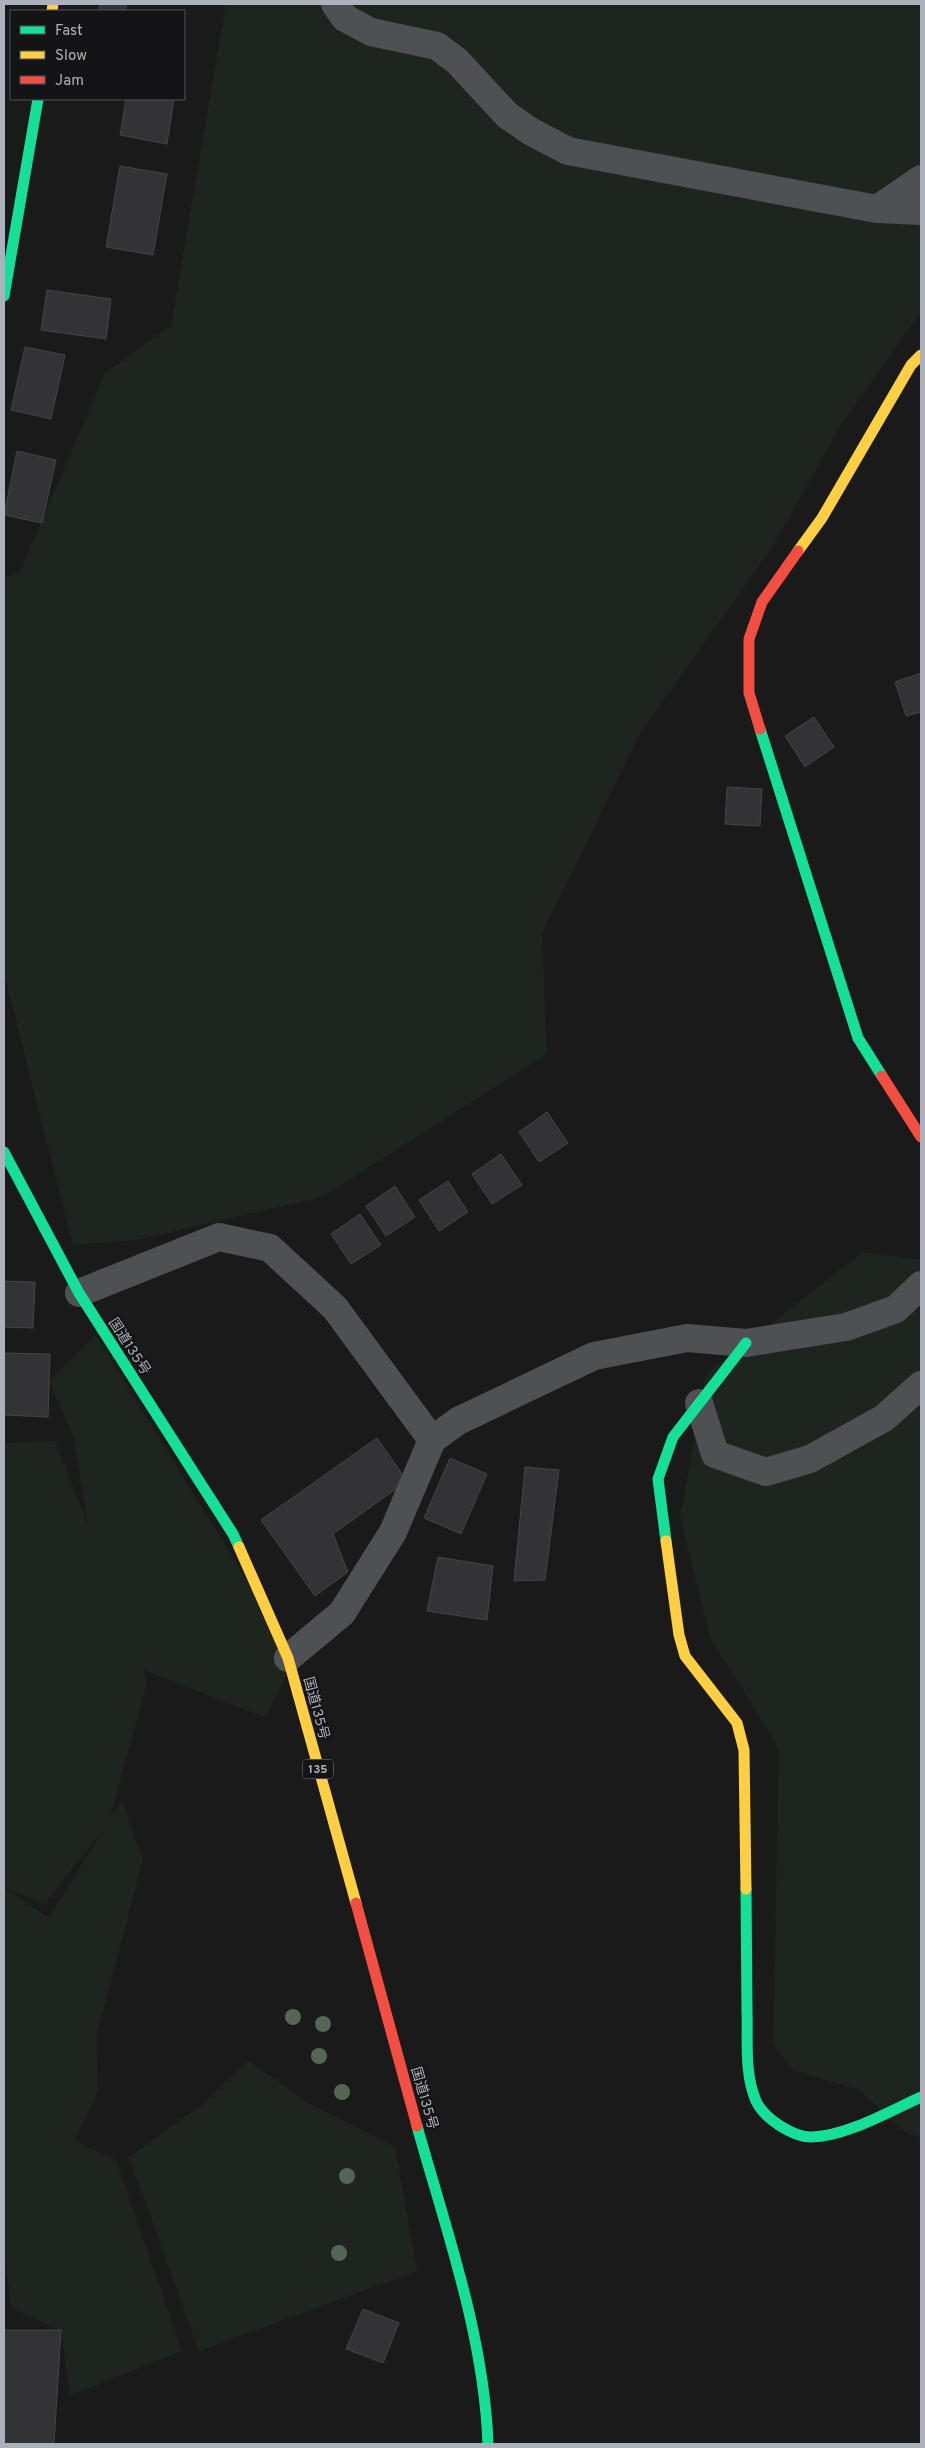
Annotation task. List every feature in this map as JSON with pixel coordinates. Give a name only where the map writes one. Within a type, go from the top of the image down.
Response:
[{"type":"main road","points":[[4,296],[38,100]]},
{"type":"main road","points":[[921,355],[911,365],[822,518],[762,602],[748,639],[749,693],[858,1038],[921,1137]]},
{"type":"main road","name":"国道135号","points":[[4,1152],[79,1293],[233,1534],[288,1658],[477,2341],[487,2415],[488,2444]]},
{"type":"main road","points":[[746,1343],[673,1437],[658,1479],[679,1635],[685,1656],[737,1723],[744,1750],[748,2067],[752,2092],[760,2109],[775,2124],[810,2138],[834,2133],[921,2097]]},
{"type":"street","points":[[334,4],[345,18],[371,32],[437,46],[457,61],[508,115],[530,131],[568,151],[877,209],[921,211]]},
{"type":"street","points":[[877,209],[921,179]]},
{"type":"street","points":[[79,1293],[219,1237],[270,1248],[335,1308],[432,1440]]},
{"type":"street","points":[[288,1658],[342,1612],[393,1532],[432,1440],[458,1420],[594,1356],[687,1338],[746,1343],[846,1327],[896,1309],[921,1285]]},
{"type":"street","points":[[699,1403],[716,1454],[766,1472],[810,1459],[884,1418],[921,1385]]},
{"type":"shaded area","points":[[226,4],[921,4],[921,312],[841,425],[773,546],[641,732],[542,933],[547,1054],[322,1197],[136,1240],[73,1245],[4,973],[4,577],[19,574],[105,373],[171,325]]},
{"type":"shaded area","points":[[863,1252],[921,1260],[921,2138],[905,2132],[859,2090],[793,2070],[773,2044],[779,1749],[710,1638],[680,1518],[706,1374]]},
{"type":"shaded area","points":[[96,1335],[295,1659],[265,1717],[143,1670],[147,1683],[110,1818],[122,1802],[143,1859],[97,2035],[98,2092],[74,2140],[116,2160],[182,2351],[70,2396],[61,2331],[11,2308],[6,2263],[4,2267],[4,1443],[55,1441],[88,1525],[73,1435],[49,1381]],"holes":[[[105,1827],[49,1918],[5,1888],[45,1904]]]},
{"type":"shaded area","points":[[248,2060],[305,2101],[395,2147],[417,2271],[199,2351],[129,2157],[204,2103]]},
{"type":"building","points":[[100,4],[127,4],[125,10],[98,10]]},
{"type":"building","points":[[126,100],[174,100],[167,144],[120,135]]},
{"type":"building","points":[[120,166],[167,174],[153,255],[106,247]]},
{"type":"building","points":[[47,290],[111,299],[106,339],[41,330]]},
{"type":"building","points":[[25,347],[65,355],[51,419],[11,410]]},
{"type":"building","points":[[17,451],[56,460],[42,523],[4,515]]},
{"type":"building","points":[[921,673],[921,712],[906,716],[895,682]]},
{"type":"building","points":[[814,717],[834,747],[805,767],[785,736]]},
{"type":"building","points":[[727,787],[762,789],[760,826],[725,824]]},
{"type":"building","points":[[547,1112],[568,1143],[539,1162],[519,1132]]},
{"type":"building","points":[[501,1154],[522,1185],[492,1204],[472,1174]]},
{"type":"building","points":[[448,1181],[468,1212],[439,1231],[419,1200]]},
{"type":"building","points":[[395,1186],[415,1217],[386,1236],[366,1206]]},
{"type":"building","points":[[360,1214],[381,1245],[351,1264],[331,1234]]},
{"type":"building","points":[[4,1281],[35,1282],[33,1328],[4,1327]]},
{"type":"building","points":[[4,1353],[50,1354],[48,1417],[4,1415]]},
{"type":"building","points":[[377,1438],[407,1481],[333,1534],[348,1572],[315,1596],[261,1520]]},
{"type":"building","points":[[450,1458],[487,1474],[461,1534],[424,1518]]},
{"type":"building","points":[[525,1467],[559,1470],[545,1580],[514,1581]]},
{"type":"building","points":[[438,1557],[493,1566],[487,1620],[427,1611]]},
{"type":"building","points":[[363,2309],[399,2323],[383,2363],[346,2349]]},
{"type":"building","points":[[4,2330],[61,2330],[54,2444],[4,2444]]},
{"type":"traffic: fast","points":[[4,296],[38,100]]},
{"type":"traffic: fast","points":[[760,729],[858,1038],[882,1076]]},
{"type":"traffic: fast","points":[[4,1152],[79,1293],[233,1534],[239,1547]]},
{"type":"traffic: fast","points":[[666,1541],[658,1479],[673,1437],[746,1343]]},
{"type":"traffic: fast","points":[[746,1889],[748,2068],[756,2101],[765,2114],[779,2125],[796,2134],[811,2137],[824,2136],[853,2128],[921,2097]]},
{"type":"traffic: fast","points":[[417,2126],[462,2283],[471,2323],[485,2403],[488,2444]]},
{"type":"traffic: slow","points":[[52,10],[53,4]]},
{"type":"traffic: slow","points":[[798,551],[822,518],[911,365],[921,355]]},
{"type":"traffic: slow","points":[[666,1541],[679,1635],[685,1656],[737,1723],[744,1750],[746,1889]]},
{"type":"traffic: slow","points":[[239,1547],[288,1658],[356,1903]]},
{"type":"traffic: jam","points":[[760,729],[749,693],[749,639],[762,602],[798,551]]},
{"type":"traffic: jam","points":[[882,1076],[921,1137]]},
{"type":"traffic: jam","points":[[356,1903],[417,2126]]}]
